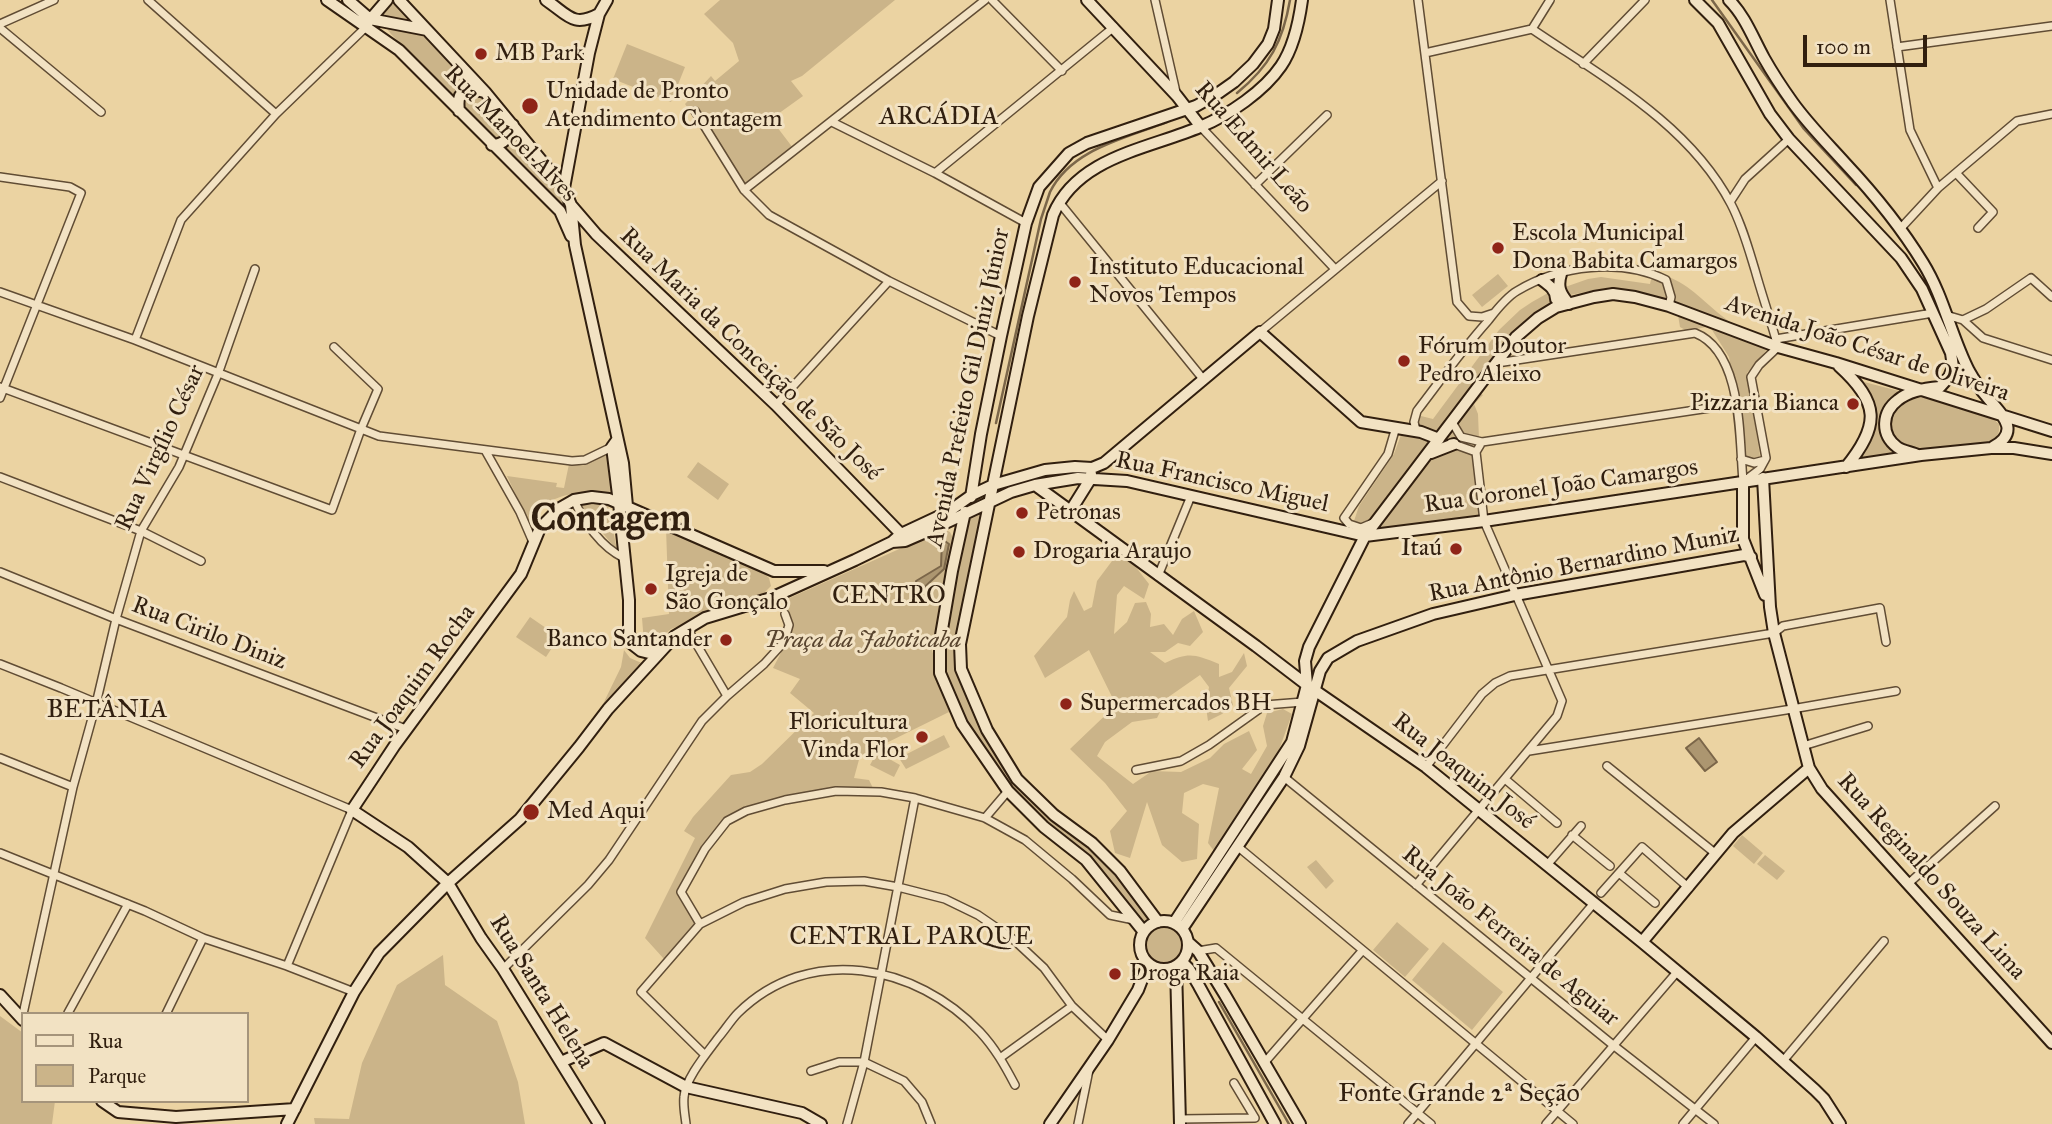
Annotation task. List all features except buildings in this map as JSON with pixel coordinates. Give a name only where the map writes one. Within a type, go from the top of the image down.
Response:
[{"type":"main road","name":"Rua Manoel Alves","points":[[327,0],[368,23]]},
{"type":"main road","name":"Rua Manoel Alves","points":[[348,0],[368,23],[560,211],[575,245]]},
{"type":"main road","points":[[368,23],[387,0]]},
{"type":"main road","name":"Rua Manoel Alves","points":[[399,0],[485,92],[564,188],[571,205],[575,245]]},
{"type":"main road","points":[[546,0],[577,22],[586,21],[599,14]]},
{"type":"main road","points":[[564,188],[589,52],[599,14],[607,0]]},
{"type":"main road","points":[[1087,0],[1177,96]]},
{"type":"main road","name":"Avenida Prefeito Gil Diniz Júnior","points":[[1144,932],[1086,860],[1044,827],[1008,791],[969,735],[958,713],[940,673],[940,641],[959,540],[972,495],[1001,336],[1026,223],[1039,187],[1069,153],[1087,143],[1187,110],[1217,94],[1253,64],[1268,44],[1274,29],[1278,0]]},
{"type":"main road","name":"Avenida Prefeito Gil Diniz Júnior","points":[[1158,922],[1120,871],[1092,844],[1054,815],[1017,779],[985,723],[961,669],[960,644],[1028,316],[1053,215],[1059,202],[1077,180],[1116,157],[1201,127],[1268,83],[1282,65],[1298,23],[1303,0]]},
{"type":"main road","points":[[1695,0],[1718,23],[1770,114],[1789,139],[1901,258],[1922,289],[1951,353],[1953,367],[1940,387],[1922,389],[1899,398],[1886,414],[1885,424],[1886,434],[1898,448],[1921,456]]},
{"type":"main road","points":[[1729,0],[1740,11],[1778,82],[1795,106],[1875,196],[1924,265],[1968,370],[2003,414],[2008,425],[2007,435],[2002,442],[1991,448]]},
{"type":"main road","points":[[368,23],[429,30]]},
{"type":"main road","points":[[459,111],[459,96],[462,92],[471,89],[485,92]]},
{"type":"main road","name":"Rua Edmir Leão","points":[[1177,96],[1201,127]]},
{"type":"main road","points":[[492,145],[498,145],[507,138],[513,125]]},
{"type":"main road","name":"Rua Maria da Conceição de São José","points":[[571,205],[596,234],[776,405],[901,534]]},
{"type":"main road","points":[[575,245],[615,444],[623,463],[624,558],[629,600],[629,633],[632,644],[640,652],[659,652]]},
{"type":"main road","points":[[1561,274],[1558,283],[1560,293],[1569,304]]},
{"type":"main road","points":[[1311,687],[1305,661],[1309,647],[1365,536],[1516,337],[1556,307],[1556,294],[1542,280]]},
{"type":"main road","name":"Avenida João César de Oliveira","points":[[1556,307],[1613,294],[1669,306],[1836,363],[2052,431]]},
{"type":"main road","points":[[1071,510],[1091,473],[1259,332],[1361,422],[1416,430],[1439,439]]},
{"type":"main road","points":[[1836,363],[1854,379],[1865,396],[1872,415],[1868,434],[1846,467]]},
{"type":"main road","points":[[1429,454],[1454,444]]},
{"type":"main road","points":[[1770,607],[1763,478],[1991,448],[2014,448],[2052,454]]},
{"type":"main road","points":[[1115,455],[1116,469],[1127,481]]},
{"type":"main road","points":[[997,463],[1006,471],[1024,475]]},
{"type":"main road","name":"Rua Francisco Miguel","points":[[892,542],[901,534],[948,512],[972,495],[993,485],[1045,470],[1075,467],[1091,473],[1365,536]]},
{"type":"main road","name":"Rua Francisco Miguel","points":[[892,542],[905,541],[1011,492],[1091,473]]},
{"type":"main road","name":"Rua Coronel João Camargos","points":[[1365,536],[1484,521],[1763,478]]},
{"type":"main road","points":[[1743,481],[1743,539],[1770,607]]},
{"type":"main road","name":"Rua Joaquim José","points":[[1035,485],[1311,687],[1426,766],[1547,864],[1598,898],[1643,942],[1756,1037],[1824,1099],[1840,1124]]},
{"type":"main road","points":[[574,500],[600,497],[623,504],[774,571],[830,570]]},
{"type":"main road","name":"Rua Joaquim Rocha","points":[[352,810],[406,729],[521,574],[540,528],[574,500]]},
{"type":"main road","points":[[943,524],[959,540]]},
{"type":"main road","points":[[1743,539],[1753,545],[1757,543],[1766,527]]},
{"type":"main road","name":"Rua Antônio Bernardino Muniz","points":[[1328,657],[1357,641],[1433,614],[1515,595],[1744,555],[1752,557],[1766,540]]},
{"type":"main road","points":[[287,1124],[354,992],[379,953],[448,883],[520,818],[608,709],[675,636],[705,618],[771,598],[892,542]]},
{"type":"main road","points":[[771,598],[775,588],[774,571]]},
{"type":"main road","name":"Rua Reginaldo Souza Lima","points":[[1770,607],[1774,633],[1809,768],[1822,789],[2052,1043]]},
{"type":"main road","points":[[1178,926],[1284,777],[1299,746],[1311,687],[1328,657],[1309,647]]},
{"type":"main road","points":[[1306,707],[1334,702]]},
{"type":"main road","points":[[958,713],[966,714],[976,703]]},
{"type":"main road","points":[[1178,926],[1281,760],[1306,707]]},
{"type":"main road","points":[[969,735],[974,724],[985,723]]},
{"type":"main road","points":[[1643,942],[1733,833],[1809,768]]},
{"type":"main road","name":"Rua Santa Helena","points":[[352,810],[408,847],[448,883],[599,1124]]},
{"type":"main road","points":[[1176,993],[1161,969],[1148,964],[1142,954],[1140,946],[1144,932],[1158,922],[1178,926],[1198,951],[1300,1124]]},
{"type":"main road","points":[[1180,1121],[1176,993],[1179,964],[1186,955],[1189,943]]},
{"type":"main road","points":[[1050,1124],[1108,1040],[1143,980],[1148,964]]},
{"type":"main road","points":[[1143,980],[1161,969],[1179,964],[1189,970],[1275,1124]]},
{"type":"main road","points":[[0,995],[21,1015]]},
{"type":"main road","points":[[561,1062],[604,1043],[686,1087],[802,1114],[821,1124]]},
{"type":"main road","points":[[121,1107],[176,1117],[295,1109]]},
{"type":"street","points":[[54,0],[0,26],[101,113]]},
{"type":"street","points":[[148,0],[275,114]]},
{"type":"street","points":[[744,190],[985,0]]},
{"type":"street","points":[[992,0],[1062,71]]},
{"type":"street","name":"Rua Edmir Leão","points":[[1155,0],[1177,96]]},
{"type":"street","points":[[1418,0],[1457,302],[1469,316],[1482,317],[1495,312]]},
{"type":"street","points":[[1425,53],[1532,29],[1550,0]]},
{"type":"street","points":[[1583,64],[1645,0]]},
{"type":"street","points":[[1889,0],[1910,130],[1938,188]]},
{"type":"street","points":[[135,340],[181,220],[275,114],[368,23]]},
{"type":"street","points":[[1897,47],[2052,26]]},
{"type":"street","points":[[935,173],[1114,27]]},
{"type":"street","points":[[1532,29],[1614,84],[1681,137],[1695,152],[1730,202],[1741,226],[1777,343]]},
{"type":"street","points":[[695,111],[744,190],[769,215],[889,281],[1001,336]]},
{"type":"street","points":[[1900,229],[1938,188],[2017,121],[2052,114]]},
{"type":"street","points":[[1255,184],[1327,115]]},
{"type":"street","points":[[832,122],[935,173],[1026,223]]},
{"type":"street","name":"Rua Edmir Leão","points":[[1201,127],[1335,270]]},
{"type":"street","points":[[1730,202],[1745,179],[1789,139]]},
{"type":"street","points":[[1956,174],[1993,212],[1978,228]]},
{"type":"street","points":[[0,177],[69,187],[81,194],[0,398]]},
{"type":"street","points":[[1259,332],[1442,181]]},
{"type":"street","points":[[1059,202],[1203,379]]},
{"type":"street","points":[[1416,430],[1414,422],[1418,411],[1469,343],[1515,292],[1561,274],[1590,268],[1619,267],[1652,273],[1667,280],[1671,297],[1669,306]]},
{"type":"street","name":"Rua Virgílio César","points":[[24,1012],[73,787],[141,531],[183,456],[218,374],[255,269]]},
{"type":"street","points":[[1963,320],[1986,309],[2031,278],[2052,297]]},
{"type":"street","points":[[776,405],[889,281]]},
{"type":"street","points":[[0,292],[135,340],[379,436],[572,461],[585,460],[615,444]]},
{"type":"street","points":[[1743,481],[1760,469],[1765,459],[1751,377],[1777,343],[1933,313]]},
{"type":"street","points":[[1946,315],[1963,320],[1983,338],[2052,359]]},
{"type":"street","points":[[1497,363],[1695,333],[1706,337],[1718,352],[1731,378],[1743,481]]},
{"type":"street","points":[[2,388],[332,510],[378,389],[334,347]]},
{"type":"street","points":[[1452,422],[1461,436],[1482,442],[1736,404]]},
{"type":"street","points":[[1336,529],[1388,454],[1396,427]]},
{"type":"street","points":[[1439,439],[1476,452]]},
{"type":"street","points":[[1416,886],[1557,716],[1562,701],[1484,521],[1476,452],[1482,442]]},
{"type":"street","points":[[485,450],[533,542]]},
{"type":"street","points":[[1741,459],[1754,463],[1765,459]]},
{"type":"street","points":[[0,477],[141,531],[201,561]]},
{"type":"street","points":[[1158,576],[1191,496]]},
{"type":"street","points":[[574,500],[595,534],[615,554],[624,558]]},
{"type":"street","points":[[1344,518],[1349,524],[1361,528],[1375,521]]},
{"type":"street","points":[[526,526],[540,528]]},
{"type":"street","name":"Rua Cirilo Diniz","points":[[0,572],[406,729]]},
{"type":"street","points":[[1426,766],[1482,694],[1495,683],[1510,676],[1774,633],[1783,626],[1880,608],[1886,642]]},
{"type":"street","points":[[503,969],[588,885],[609,860],[702,721],[784,642],[789,625],[786,614]]},
{"type":"street","points":[[687,628],[727,696]]},
{"type":"street","points":[[0,664],[352,810]]},
{"type":"street","points":[[1529,751],[1896,691]]},
{"type":"street","points":[[1136,770],[1181,761],[1209,745],[1265,705],[1306,707]]},
{"type":"street","points":[[1803,746],[1868,726]]},
{"type":"street","points":[[0,758],[73,787]]},
{"type":"street","points":[[1607,766],[1716,854]]},
{"type":"street","name":"Rua João Ferreira de Aguiar","points":[[1284,777],[1714,1124]]},
{"type":"street","points":[[1505,779],[1557,823]]},
{"type":"street","points":[[700,924],[681,892],[705,849],[727,821],[746,811],[785,800],[836,791],[881,792],[915,797],[985,818],[1025,840],[1111,915],[1134,920]]},
{"type":"street","points":[[985,818],[1008,791]]},
{"type":"street","points":[[847,1124],[864,1062],[915,797]]},
{"type":"street","points":[[1909,883],[1995,806]]},
{"type":"street","name":"Rua Joaquim Rocha","points":[[287,966],[352,810]]},
{"type":"street","points":[[1547,864],[1581,826]]},
{"type":"street","points":[[1572,835],[1611,866]]},
{"type":"street","points":[[1237,846],[1573,1124]]},
{"type":"street","points":[[1408,1124],[1642,847],[1689,888]]},
{"type":"street","points":[[0,853],[128,904],[203,938],[354,992]]},
{"type":"street","points":[[1619,873],[1656,903]]},
{"type":"street","points":[[705,1055],[641,992],[700,924],[744,902],[785,889],[826,882],[864,881],[898,887],[945,899],[978,915],[1013,939],[1044,968],[1072,1006],[1108,1040]]},
{"type":"street","points":[[69,1012],[128,904]]},
{"type":"street","points":[[167,1012],[203,938]]},
{"type":"street","points":[[1783,1061],[1884,941]]},
{"type":"street","points":[[1198,951],[1216,948],[1431,1124]]},
{"type":"street","points":[[1265,1062],[1362,951]]},
{"type":"street","points":[[686,1124],[686,1087],[705,1055],[738,1013],[767,990],[798,977],[832,969],[881,973],[912,983],[937,996],[981,1033],[1000,1058],[1015,1085]]},
{"type":"street","points":[[1546,1124],[1677,972]]},
{"type":"street","points":[[1000,1058],[1072,1006]]},
{"type":"street","points":[[1684,1124],[1756,1037]]},
{"type":"street","points":[[811,1071],[839,1062],[864,1062],[904,1082],[922,1102],[932,1124]]},
{"type":"street","points":[[1078,1124],[1090,1066]]},
{"type":"street","points":[[1180,1121],[1255,1118],[1234,1083]]},
{"type":"green space","points":[[720,0],[895,0],[802,76],[791,81],[803,96],[771,119],[793,148],[746,185],[696,106],[689,110],[685,104],[711,76],[715,81],[739,61],[733,43],[704,14]]},
{"type":"green space","points":[[396,4],[538,159],[559,186],[569,214],[391,34],[377,16]]},
{"type":"green space","points":[[627,44],[685,67],[671,102],[613,79]]},
{"type":"green space","points":[[1653,271],[1665,275],[1698,295],[1768,348],[1747,373],[1760,456],[1753,460],[1746,459],[1729,357],[1712,330],[1706,327],[1687,331],[1680,327],[1676,303],[1612,287],[1570,295],[1511,335],[1444,420],[1452,427],[1478,392],[1483,395],[1474,404],[1478,414],[1482,516],[1389,532],[1354,521],[1359,506],[1394,454],[1402,432],[1421,416],[1433,419],[1499,330],[1520,310],[1548,293],[1588,279],[1601,277],[1650,284]]},
{"type":"green space","points":[[1498,274],[1508,286],[1482,307],[1472,295]]},
{"type":"green space","points":[[1864,382],[1899,391],[1885,404],[1877,420],[1881,438],[1893,454],[1857,461],[1875,420],[1871,395]]},
{"type":"green space","points":[[1923,397],[1993,419],[1999,424],[1997,435],[1989,443],[1922,450],[1900,442],[1891,432],[1895,412],[1903,404]]},
{"type":"green space","points":[[610,453],[613,493],[585,493],[556,498],[542,510],[538,520],[528,521],[507,476],[557,483],[556,487],[564,488],[569,464],[583,466]]},
{"type":"green space","points":[[698,462],[729,484],[718,500],[687,477]]},
{"type":"green space","points":[[583,505],[608,505],[617,550],[582,509]]},
{"type":"green space","points":[[982,512],[954,649],[957,665],[986,738],[1051,819],[1118,874],[1149,920],[1141,927],[996,769],[964,715],[945,672],[944,637],[969,520]]},
{"type":"green space","name":"Praça da Jaboticaba","points":[[666,528],[762,571],[769,578],[771,586],[762,595],[671,629],[649,648],[644,643],[642,618],[669,614]]},
{"type":"green space","name":"Praça da Jaboticaba","points":[[944,529],[950,532],[954,540],[932,650],[949,712],[860,756],[854,778],[869,780],[874,790],[839,789],[785,796],[726,818],[702,848],[681,889],[697,925],[664,959],[645,938],[695,838],[684,831],[693,817],[731,775],[750,772],[762,764],[814,713],[790,693],[800,679],[773,668],[787,636],[785,600]]},
{"type":"green space","points":[[1115,557],[1128,557],[1149,584],[1144,599],[1124,586],[1117,595],[1114,634],[1127,622],[1135,603],[1146,602],[1151,614],[1150,627],[1164,624],[1173,635],[1182,619],[1194,611],[1203,632],[1190,646],[1178,643],[1165,652],[1150,652],[1165,663],[1180,657],[1197,656],[1219,664],[1219,677],[1232,672],[1244,653],[1247,666],[1229,688],[1233,705],[1222,714],[1208,721],[1206,707],[1209,687],[1200,675],[1167,698],[1157,718],[1132,722],[1105,742],[1097,756],[1133,784],[1152,771],[1181,772],[1210,758],[1224,744],[1249,731],[1257,750],[1242,769],[1251,774],[1267,746],[1263,726],[1267,713],[1283,709],[1292,714],[1275,761],[1214,851],[1208,843],[1219,788],[1203,784],[1184,793],[1182,813],[1199,824],[1197,859],[1182,862],[1162,845],[1147,802],[1130,858],[1115,853],[1110,831],[1127,811],[1105,783],[1070,749],[1116,705],[1089,650],[1045,678],[1034,656],[1067,617],[1074,591],[1084,611],[1092,607],[1097,581]]},
{"type":"green space","points":[[530,617],[559,637],[546,657],[516,637]]},
{"type":"green space","points":[[624,650],[630,658],[644,664],[603,704],[621,667]]},
{"type":"green space","points":[[944,735],[950,747],[906,769],[899,758]]},
{"type":"green space","points":[[877,752],[900,765],[894,777],[870,765]]},
{"type":"green space","points":[[1742,835],[1763,853],[1754,864],[1733,846]]},
{"type":"green space","points":[[1765,855],[1785,871],[1777,880],[1757,864]]},
{"type":"green space","points":[[1316,860],[1334,881],[1326,889],[1307,867]]},
{"type":"green space","points":[[1397,922],[1429,949],[1405,977],[1373,950]]},
{"type":"green space","points":[[1164,927],[1177,932],[1182,945],[1177,958],[1164,963],[1151,958],[1146,945],[1151,932]]},
{"type":"green space","points":[[1443,942],[1503,992],[1472,1030],[1412,980]]},
{"type":"green space","points":[[443,955],[445,985],[497,1021],[518,1082],[525,1124],[315,1124],[314,1118],[349,1119],[362,1063],[397,985]]},
{"type":"green space","points":[[0,1016],[21,1032],[21,1103],[55,1103],[52,1124],[0,1124]]},
{"type":"shaded area","points":[[942,539],[949,544],[944,569],[918,593],[916,581],[941,566]]},
{"type":"shaded area","points":[[1699,738],[1717,762],[1705,771],[1686,748]]},
{"type":"waterway","points":[[1237,93],[1258,73],[1273,52],[1290,0]]},
{"type":"waterway","points":[[1712,0],[1804,129],[1856,185]]},
{"type":"waterway","points":[[996,423],[1041,219],[1050,192],[1059,177],[1085,155],[1167,122]]},
{"type":"waterway","points":[[1219,1002],[1289,1124]]},
{"type":"place","name":"MB Park","points":[[481,54]]},
{"type":"place","name":"Unidade de Pronto Atendimento Contagem","points":[[530,106]]},
{"type":"place","name":"Escola Municipal Dona Babita Camargos","points":[[1498,248]]},
{"type":"place","name":"Instituto Educacional Novos Tempos","points":[[1075,282]]},
{"type":"place","name":"Fórum Doutor Pedro Aleixo","points":[[1404,361]]},
{"type":"place","name":"Pizzaria Bianca","points":[[1853,404]]},
{"type":"place","name":"Petronas","points":[[1022,513]]},
{"type":"place","name":"Itaú","points":[[1456,549]]},
{"type":"place","name":"Drogaria Araujo","points":[[1019,552]]},
{"type":"place","name":"Igreja de São Gonçalo","points":[[651,589]]},
{"type":"place","name":"Banco Santander","points":[[726,640]]},
{"type":"place","name":"Supermercados BH","points":[[1066,704]]},
{"type":"place","name":"Floricultura Vinda Flor","points":[[922,737]]},
{"type":"place","name":"Med Aqui","points":[[531,812]]},
{"type":"place","name":"Droga Raia","points":[[1115,974]]},
{"type":"district","name":"ARCÁDIA","points":[[939,118]]},
{"type":"district","name":"Contagem","points":[[611,521]]},
{"type":"district","name":"CENTRO","points":[[889,597]]},
{"type":"district","name":"BETÂNIA","points":[[107,711]]},
{"type":"district","name":"CENTRAL PARQUE","points":[[911,938]]},
{"type":"district","name":"Fonte Grande 2ª Seção","points":[[1459,1095]]}]
